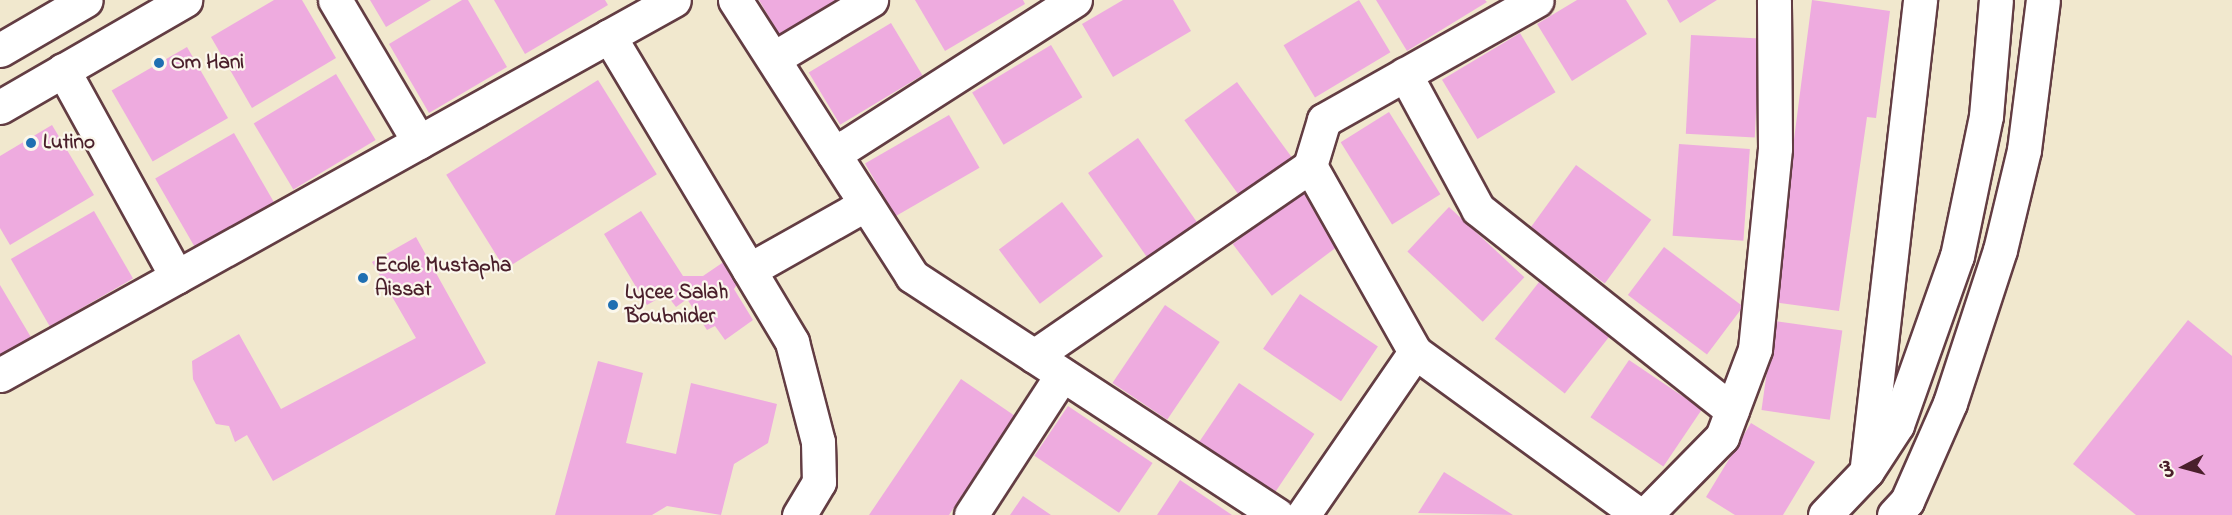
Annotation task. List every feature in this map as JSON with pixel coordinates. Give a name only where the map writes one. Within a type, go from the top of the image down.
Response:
[{"type":"street","points":[[0,50],[86,0]]},
{"type":"street","points":[[0,107],[185,0]]},
{"type":"street","points":[[335,0],[419,142]]},
{"type":"street","points":[[735,0],[776,57],[834,154],[912,276],[1276,515]]},
{"type":"street","points":[[776,57],[871,0]]},
{"type":"street","points":[[834,154],[1075,0]]},
{"type":"street","points":[[1034,357],[1310,166],[1324,120],[1537,0]]},
{"type":"street","points":[[1645,515],[1722,437],[1755,349],[1774,148],[1774,0]]},
{"type":"street","points":[[1867,471],[1920,0]]},
{"type":"street","points":[[1825,515],[1867,471],[1897,425],[1957,256],[1986,116],[1996,0]]},
{"type":"street","points":[[1894,515],[1907,501],[1950,403],[2000,250],[2024,150],[2043,0]]},
{"type":"street","points":[[0,375],[609,36],[653,5]]},
{"type":"street","points":[[609,36],[792,342],[818,442],[819,482],[799,515]]},
{"type":"street","points":[[63,70],[177,277]]},
{"type":"street","points":[[1406,74],[1478,210],[1732,410]]},
{"type":"street","points":[[1310,166],[1415,352],[1639,515]]},
{"type":"street","points":[[749,270],[866,204]]},
{"type":"street","points":[[1303,515],[1415,352]]},
{"type":"street","points":[[971,515],[1062,375]]},
{"type":"building","points":[[274,0],[302,0],[336,58],[252,108],[211,37]]},
{"type":"building","points":[[370,0],[431,0],[386,27]]},
{"type":"building","points":[[462,0],[468,0],[507,67],[429,113],[389,44]]},
{"type":"building","points":[[494,0],[605,0],[608,5],[525,54]]},
{"type":"building","points":[[759,0],[845,0],[781,38]]},
{"type":"building","points":[[915,0],[1023,0],[1025,4],[945,51]]},
{"type":"building","points":[[1123,0],[1173,0],[1191,31],[1113,77],[1082,24]]},
{"type":"building","points":[[1359,0],[1390,52],[1315,98],[1284,45]]},
{"type":"building","points":[[1376,0],[1485,0],[1487,2],[1407,51]]},
{"type":"building","points":[[1577,0],[1626,0],[1647,34],[1572,81],[1537,24]]},
{"type":"building","points":[[1667,0],[1717,0],[1680,23]]},
{"type":"building","points":[[1812,0],[1890,11],[1876,118],[1867,117],[1839,311],[1773,302]]},
{"type":"building","points":[[891,23],[922,75],[840,125],[809,72]]},
{"type":"building","points":[[1520,33],[1556,92],[1478,139],[1442,80]]},
{"type":"building","points":[[1691,35],[1760,39],[1755,137],[1686,134]]},
{"type":"building","points":[[1051,45],[1082,97],[1004,145],[972,92]]},
{"type":"building","points":[[187,47],[228,118],[153,162],[112,90]]},
{"type":"building","points":[[336,74],[376,140],[293,189],[254,123]]},
{"type":"building","points":[[598,80],[657,174],[505,269],[446,175]]},
{"type":"building","points":[[1237,82],[1295,162],[1243,200],[1184,120]]},
{"type":"building","points":[[1389,112],[1440,194],[1392,224],[1341,142]]},
{"type":"building","points":[[949,115],[980,168],[895,216],[865,164]]},
{"type":"building","points":[[52,125],[94,195],[10,245],[0,228],[0,156]]},
{"type":"building","points":[[234,133],[274,202],[195,248],[155,178]]},
{"type":"building","points":[[1138,138],[1201,228],[1151,263],[1088,173]]},
{"type":"building","points":[[1679,144],[1750,149],[1743,241],[1673,236]]},
{"type":"building","points":[[1576,165],[1651,220],[1605,284],[1530,229]]},
{"type":"building","points":[[1303,191],[1342,243],[1272,296],[1233,244]]},
{"type":"building","points":[[1062,202],[1103,256],[1040,304],[999,250]]},
{"type":"building","points":[[1449,207],[1524,277],[1483,322],[1407,252]]},
{"type":"building","points":[[94,211],[133,279],[50,327],[11,259]]},
{"type":"building","points":[[641,211],[683,276],[703,276],[725,261],[738,283],[734,289],[753,320],[725,340],[715,326],[707,330],[687,299],[676,307],[666,294],[647,305],[604,234]]},
{"type":"building","points":[[416,237],[486,363],[273,481],[247,435],[235,442],[229,426],[216,424],[193,379],[192,361],[239,334],[281,409],[416,338],[372,262]]},
{"type":"building","points":[[1664,247],[1743,307],[1707,354],[1628,295]]},
{"type":"building","points":[[1539,282],[1609,337],[1565,394],[1495,339]]},
{"type":"building","points":[[0,285],[32,339],[0,358]]},
{"type":"building","points":[[1300,294],[1378,347],[1341,401],[1263,349]]},
{"type":"building","points":[[1165,305],[1220,342],[1167,420],[1112,383]]},
{"type":"building","points":[[2188,320],[2232,356],[2232,515],[2136,515],[2073,464]]},
{"type":"building","points":[[1774,321],[1842,331],[1830,420],[1761,410]]},
{"type":"building","points":[[1629,360],[1702,409],[1663,466],[1590,417]]},
{"type":"building","points":[[598,361],[643,373],[626,443],[676,454],[691,383],[777,404],[768,443],[734,464],[721,515],[667,506],[652,515],[555,515]]},
{"type":"building","points":[[961,379],[1015,416],[949,515],[869,515]]},
{"type":"building","points":[[1239,383],[1314,434],[1275,493],[1199,442]]},
{"type":"building","points":[[1068,406],[1153,463],[1119,513],[1034,456]]},
{"type":"building","points":[[1751,423],[1815,462],[1783,515],[1735,515],[1706,497]]},
{"type":"building","points":[[1444,472],[1513,515],[1418,513]]},
{"type":"building","points":[[1180,480],[1232,515],[1157,515]]},
{"type":"building","points":[[1023,496],[1051,515],[1010,515]]},
{"type":"place","name":"Om Hani","points":[[159,63]]},
{"type":"place","name":"Lutino","points":[[31,143]]},
{"type":"place","name":"Ecole Mustapha Aissat","points":[[363,278]]},
{"type":"place","name":"Lycee Salah Boubnider","points":[[613,305]]}]
